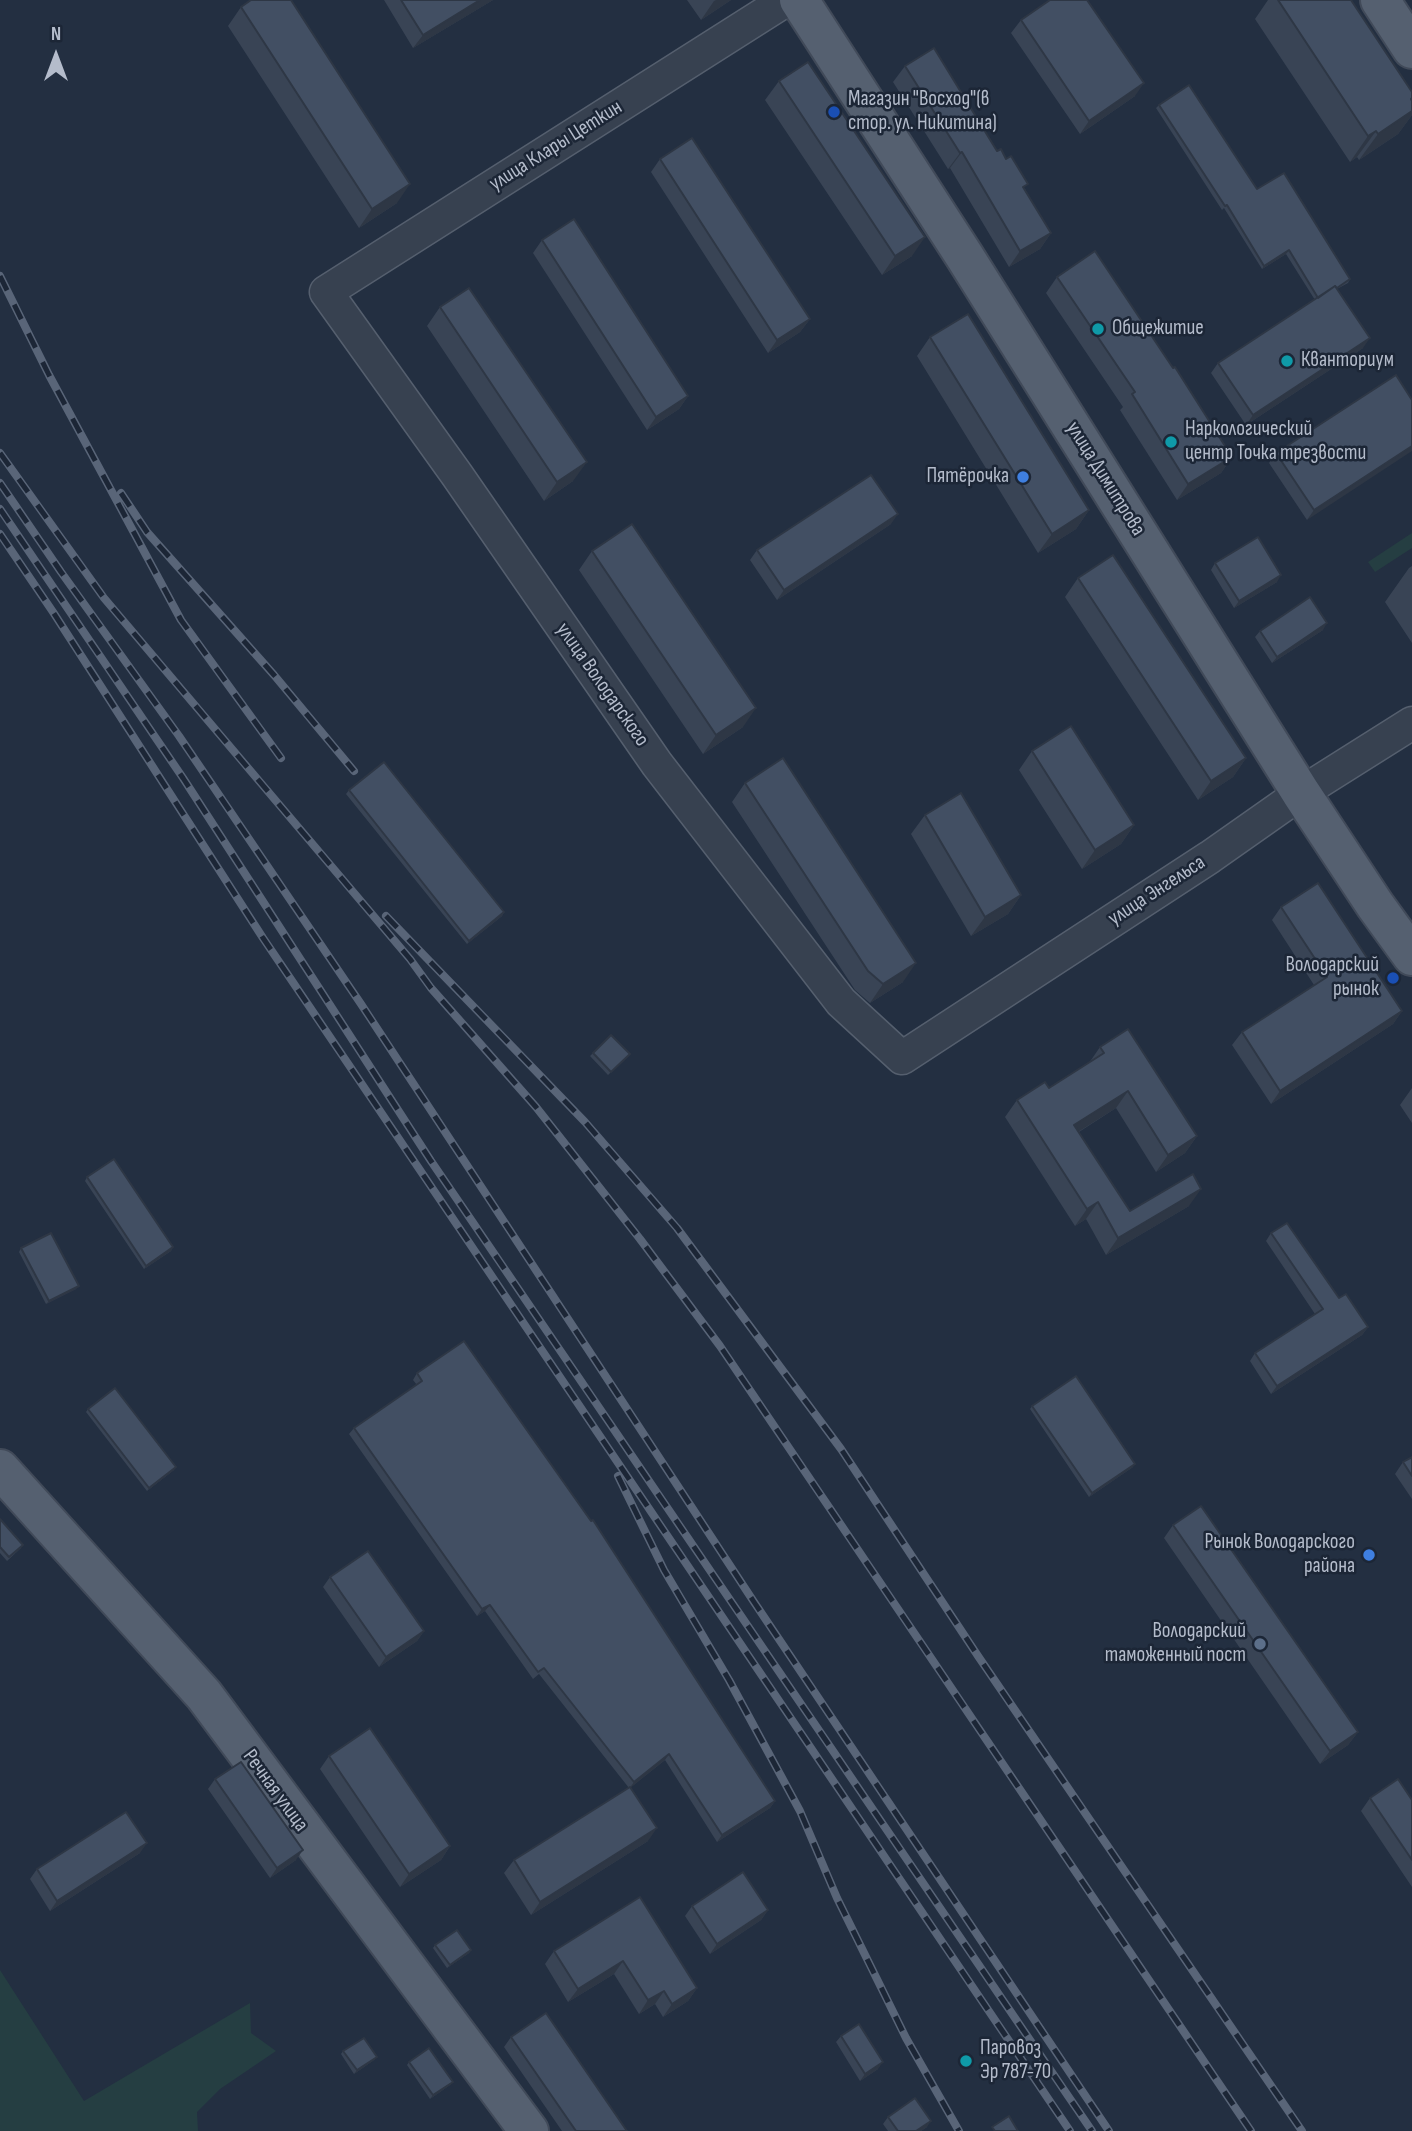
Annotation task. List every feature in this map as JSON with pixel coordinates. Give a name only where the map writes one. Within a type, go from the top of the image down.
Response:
[{"type":"main road","name":"улица Димитрова","points":[[799,0],[972,267],[1301,793],[1412,956]]},
{"type":"main road","points":[[1380,0],[1412,49]]},
{"type":"main road","name":"Речная улица","points":[[0,1469],[204,1695],[529,2131]]},
{"type":"street","name":"улица Клары Цеткин","points":[[326,292],[786,0]]},
{"type":"street","name":"улица Володарского","points":[[326,292],[457,475],[657,764],[841,1002],[902,1058]]},
{"type":"street","name":"улица Энгельса","points":[[902,1058],[1210,857],[1301,793],[1412,723]]},
{"type":"green space","points":[[1412,533],[1412,548],[1375,572],[1368,562]]},
{"type":"green space","points":[[0,1970],[84,2101],[250,2003],[251,2033],[276,2051],[220,2089],[197,2112],[198,2131],[0,2131]]},
{"type":"building","points":[[251,0],[291,0],[410,184],[372,209],[241,7]]},
{"type":"building","points":[[401,0],[480,0],[423,35]]},
{"type":"building","points":[[1050,0],[1087,0],[1144,83],[1089,121],[1021,20]]},
{"type":"building","points":[[1278,0],[1351,0],[1412,92],[1412,111],[1378,134],[1376,131],[1368,136]]},
{"type":"building","points":[[934,48],[997,151],[1001,149],[1006,159],[1011,156],[1028,184],[1023,187],[1051,233],[1020,251],[962,152],[960,153],[905,66]]},
{"type":"building","points":[[808,62],[925,237],[895,256],[779,81]]},
{"type":"building","points":[[1189,85],[1257,189],[1284,173],[1350,279],[1318,298],[1289,250],[1264,266],[1227,205],[1225,206],[1159,105]]},
{"type":"building","points":[[692,138],[810,319],[777,340],[660,159]]},
{"type":"building","points":[[574,219],[688,396],[656,417],[542,240]]},
{"type":"building","points":[[1095,251],[1173,368],[1175,367],[1232,457],[1188,484],[1132,394],[1135,392],[1057,277]]},
{"type":"building","name":"Кванториум","points":[[1335,286],[1370,338],[1253,415],[1218,363]]},
{"type":"building","points":[[469,288],[587,462],[557,482],[440,307]]},
{"type":"building","points":[[968,314],[1089,510],[1052,534],[930,337]]},
{"type":"building","points":[[1396,375],[1412,400],[1412,446],[1314,510],[1276,453]]},
{"type":"building","points":[[871,475],[898,514],[784,590],[757,550]]},
{"type":"building","points":[[632,524],[756,708],[716,735],[592,551]]},
{"type":"building","points":[[1258,537],[1281,575],[1239,601],[1215,563]]},
{"type":"building","points":[[1113,555],[1246,758],[1211,781],[1078,578]]},
{"type":"building","points":[[1310,597],[1327,623],[1277,657],[1260,631]]},
{"type":"building","points":[[1071,726],[1134,825],[1095,850],[1032,751]]},
{"type":"building","points":[[783,758],[916,963],[883,984],[868,971],[745,783]]},
{"type":"building","points":[[384,762],[504,912],[469,941],[349,790]]},
{"type":"building","points":[[961,793],[1021,895],[985,917],[925,815]]},
{"type":"building","points":[[1318,883],[1402,1011],[1280,1091],[1242,1032],[1327,977],[1281,907]]},
{"type":"building","points":[[1128,1029],[1197,1136],[1168,1155],[1128,1091],[1074,1125],[1130,1211],[1193,1174],[1201,1189],[1118,1238],[1098,1202],[1087,1209],[1017,1100],[1045,1082],[1049,1088],[1104,1053],[1100,1047]]},
{"type":"building","points":[[611,1035],[630,1054],[611,1072],[593,1053]]},
{"type":"building","points":[[114,1159],[173,1247],[146,1266],[87,1177]]},
{"type":"building","points":[[1287,1223],[1339,1298],[1346,1294],[1368,1327],[1277,1386],[1255,1353],[1323,1309],[1271,1233]]},
{"type":"building","points":[[51,1233],[79,1286],[49,1301],[21,1248]]},
{"type":"building","points":[[464,1341],[591,1521],[593,1520],[775,1801],[722,1835],[669,1754],[634,1782],[544,1668],[538,1672],[490,1605],[482,1609],[354,1428],[422,1381],[417,1373]]},
{"type":"building","points":[[1076,1376],[1135,1464],[1092,1493],[1032,1406]]},
{"type":"building","points":[[115,1388],[176,1467],[149,1488],[88,1409]]},
{"type":"building","points":[[1412,1457],[1412,1476],[1403,1462]]},
{"type":"building","points":[[1201,1506],[1358,1732],[1330,1751],[1173,1525]]},
{"type":"building","points":[[0,1519],[23,1545],[9,1557],[0,1547]]},
{"type":"building","points":[[368,1551],[424,1631],[386,1657],[330,1577]]},
{"type":"building","points":[[370,1728],[450,1846],[409,1874],[329,1756]]},
{"type":"building","points":[[241,1762],[303,1850],[277,1868],[215,1779]]},
{"type":"building","points":[[1398,1779],[1412,1800],[1412,1860],[1370,1798]]},
{"type":"building","points":[[630,1787],[657,1828],[540,1902],[514,1860]]},
{"type":"building","points":[[126,1812],[147,1843],[57,1901],[37,1869]]},
{"type":"building","points":[[743,1872],[768,1910],[717,1944],[692,1906]]},
{"type":"building","points":[[640,1897],[697,1988],[672,2004],[664,1991],[648,2000],[623,1961],[578,1989],[554,1951]]},
{"type":"building","points":[[457,1930],[471,1950],[450,1965],[435,1945]]},
{"type":"building","points":[[546,2013],[627,2131],[576,2131],[511,2037]]},
{"type":"building","points":[[859,2024],[883,2062],[865,2074],[841,2036]]},
{"type":"building","points":[[364,2038],[377,2057],[357,2070],[343,2051]]},
{"type":"building","points":[[429,2048],[453,2082],[433,2095],[409,2062]]},
{"type":"building","points":[[915,2098],[931,2121],[916,2131],[898,2131],[888,2117]]},
{"type":"building","points":[[1009,2116],[1018,2131],[995,2131],[992,2127]]},
{"type":"railway","points":[[0,276],[49,375],[181,620],[281,758]]},
{"type":"railway","points":[[0,453],[104,598],[410,959],[431,988],[536,1107],[720,1346],[1251,2131]]},
{"type":"railway","points":[[0,483],[179,736],[361,1004],[754,1602],[1109,2131]]},
{"type":"railway","points":[[121,493],[147,532],[274,675],[354,771]]},
{"type":"railway","points":[[0,509],[183,778],[431,1161],[1092,2131]]},
{"type":"railway","points":[[0,534],[263,938],[1070,2131]]},
{"type":"railway","points":[[386,916],[585,1122],[677,1228],[841,1449],[978,1656],[1302,2131]]},
{"type":"railway","points":[[618,1476],[664,1570],[729,1680],[800,1811],[837,1898],[906,2038],[959,2131]]},
{"type":"place","name":"Магазин \"Восход\"(в стор. ул. Никитина)","points":[[834,112]]},
{"type":"place","name":"Общежитие","points":[[1098,329]]},
{"type":"place","name":"Кванториум","points":[[1287,361]]},
{"type":"place","name":"Наркологический центр Точка трезвости","points":[[1171,442]]},
{"type":"place","name":"Пятёрочка","points":[[1023,477]]},
{"type":"place","name":"Володарский рынок","points":[[1393,978]]},
{"type":"place","name":"Рынок Володарского района","points":[[1369,1555]]},
{"type":"place","name":"Володарский таможенный пост","points":[[1260,1644]]},
{"type":"place","name":"Паровоз Эр 787-70","points":[[966,2061]]}]
